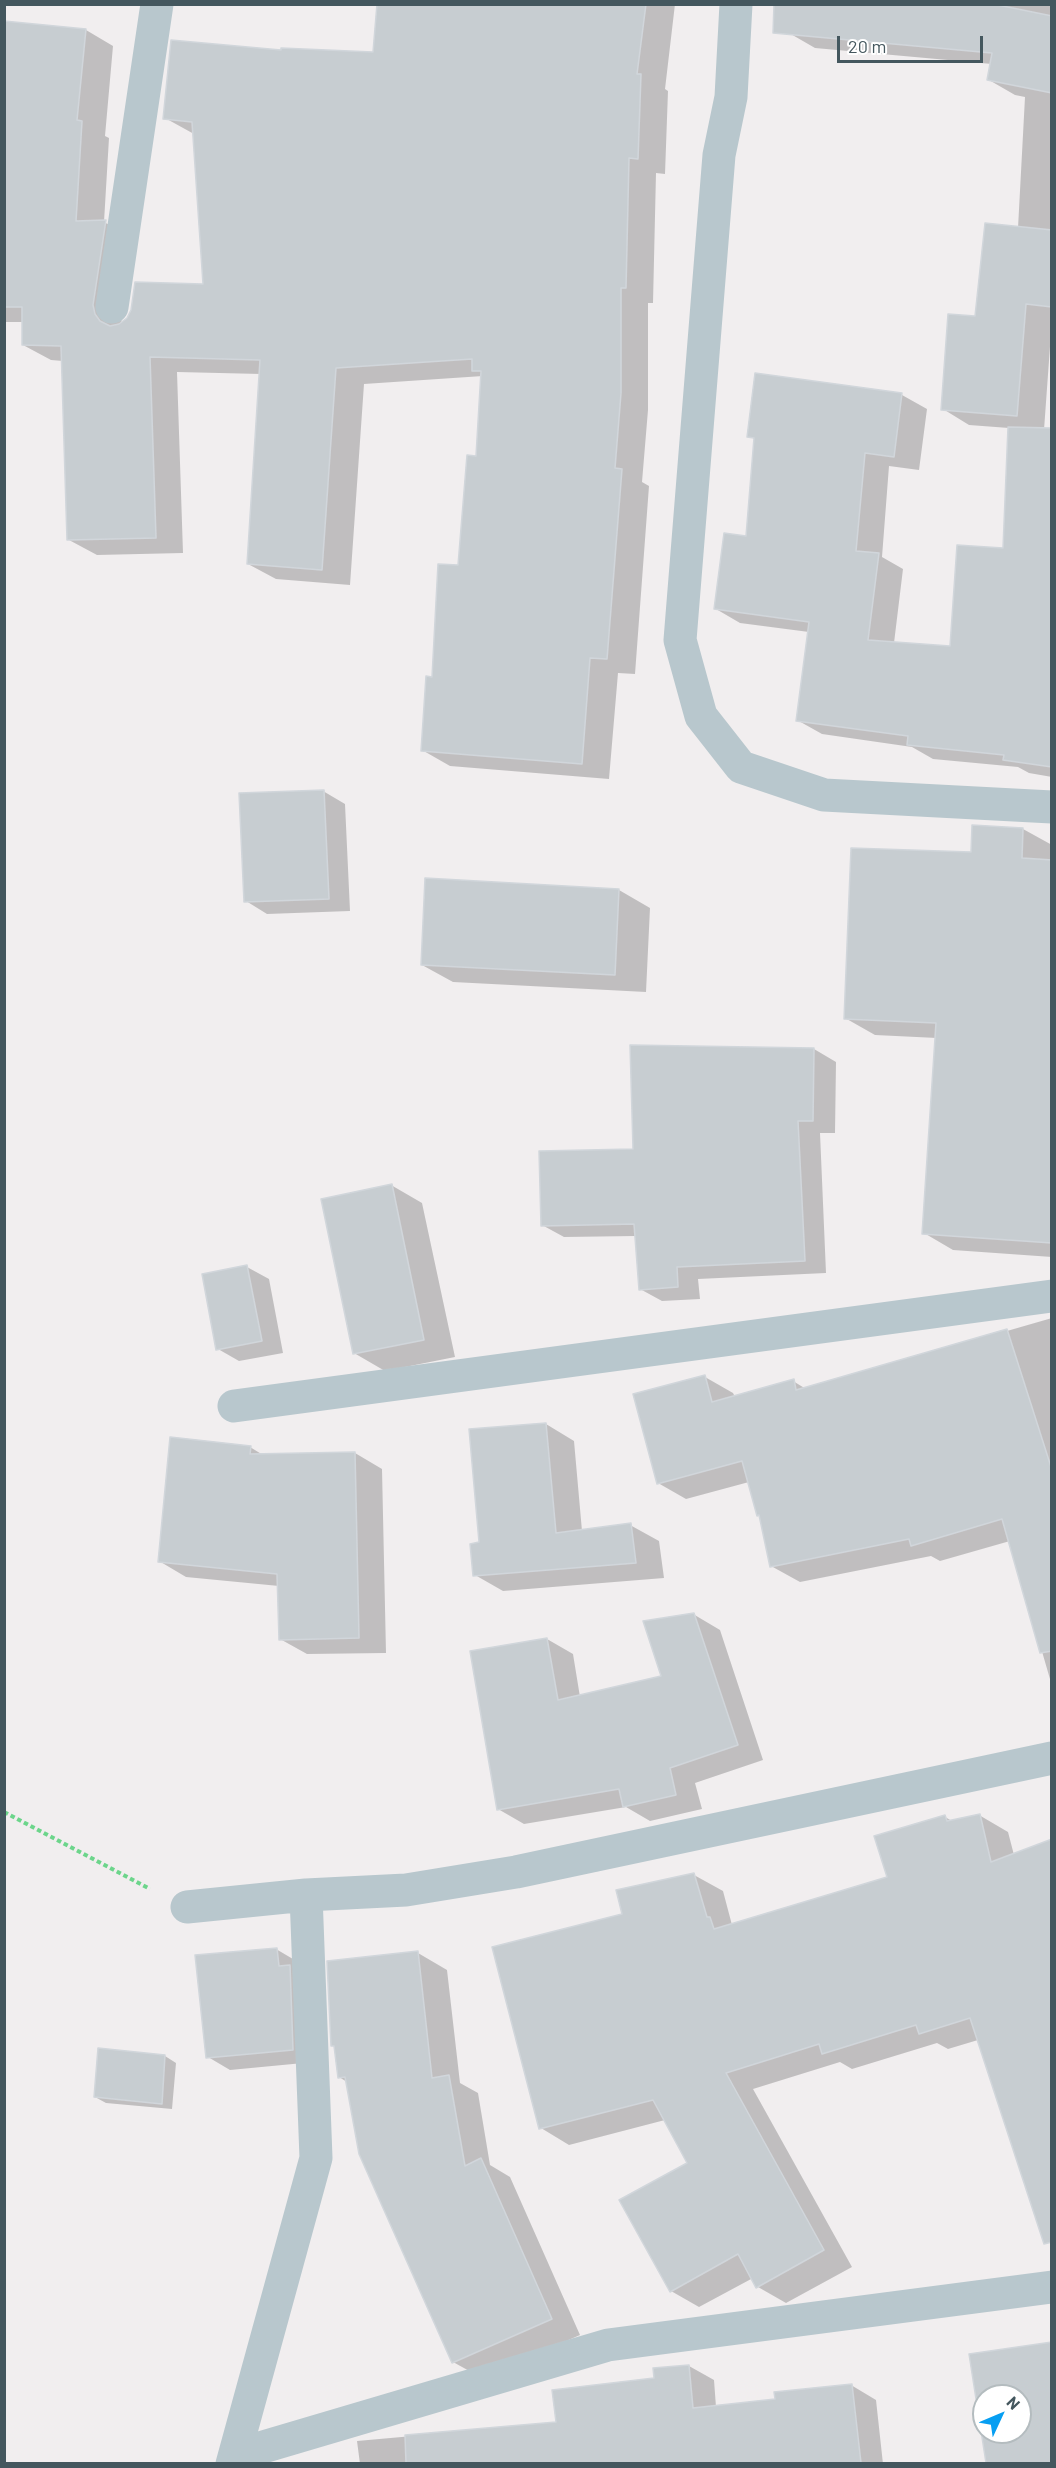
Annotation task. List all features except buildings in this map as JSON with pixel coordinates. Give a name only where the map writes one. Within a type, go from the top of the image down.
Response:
[{"type":"street","points":[[112,308],[157,4]]},
{"type":"street","points":[[736,4],[731,97],[719,155],[680,640],[701,716],[741,767],[824,795],[1052,807]]},
{"type":"street","points":[[234,1406],[1052,1296]]},
{"type":"street","points":[[187,1907],[306,1895],[406,1890],[516,1872],[1052,1758]]},
{"type":"street","points":[[234,2459],[316,2158],[306,1895]]},
{"type":"street","points":[[234,2459],[608,2345],[1052,2287]]},
{"type":"path","points":[[4,1812],[100,1864],[187,1907]]}]
